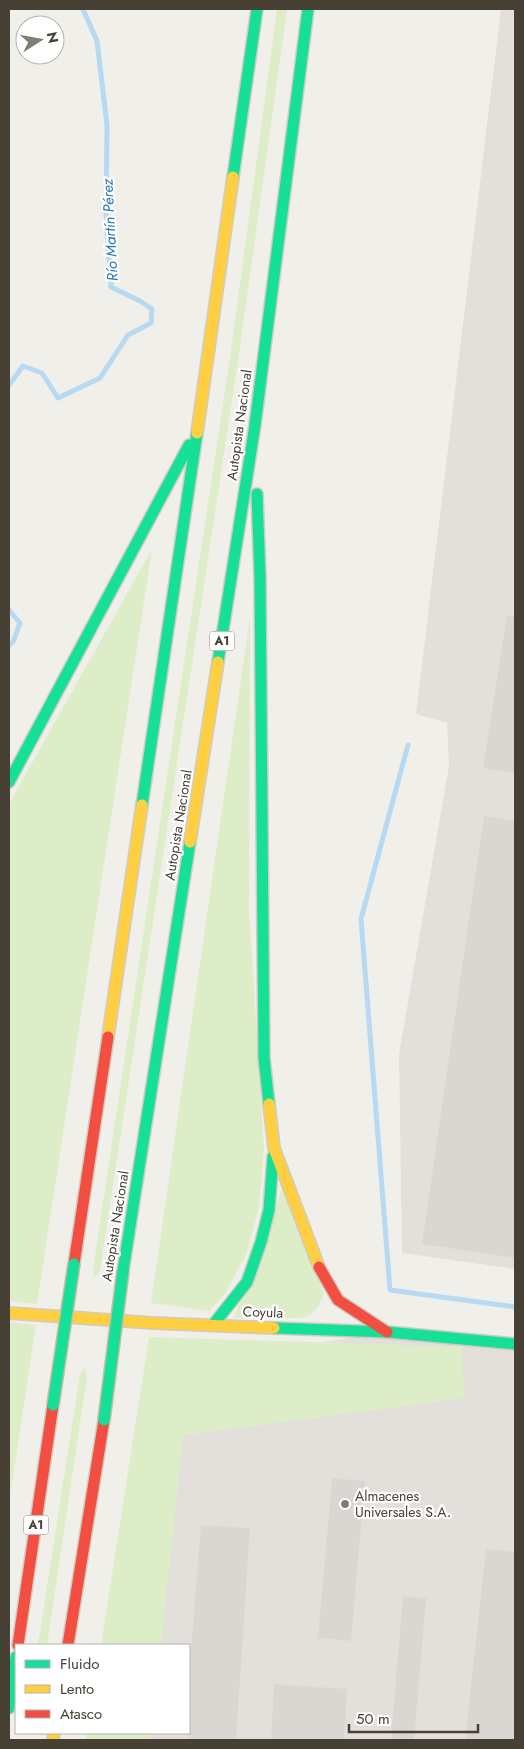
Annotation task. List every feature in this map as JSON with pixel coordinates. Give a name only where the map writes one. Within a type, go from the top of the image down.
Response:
[{"type":"main road","name":"A1","points":[[18,1644],[198,428],[257,9]]},
{"type":"main road","name":"Autopista Nacional","points":[[68,1644],[104,1420],[123,1271],[255,425],[308,9]]},
{"type":"main road","points":[[213,1325],[247,1282],[262,1242],[269,1210],[274,1148],[264,1058],[260,577],[255,425]]},
{"type":"main road","points":[[9,782],[198,428]]},
{"type":"main road","points":[[274,1148],[317,1263],[338,1300],[387,1332]]},
{"type":"main road","name":"Coyula","points":[[9,1313],[153,1323],[387,1332],[515,1344]]},
{"type":"main road","points":[[9,1708],[15,1664]]},
{"type":"shaded area","points":[[501,9],[515,9],[515,1269],[402,1253],[399,1054],[449,766],[447,723],[416,714]]},
{"type":"shaded area","name":"Almacenes Universales S.A.","points":[[387,1332],[515,1344],[515,1740],[149,1740],[150,1734],[190,1734],[190,1644],[160,1644],[190,1363]]},
{"type":"green space","points":[[277,9],[287,9],[239,354],[100,1271],[95,1278],[93,1269],[231,351]]},
{"type":"green space","points":[[152,549],[37,1304],[9,1301],[9,804]]},
{"type":"green space","points":[[250,617],[249,909],[264,1149],[259,1208],[246,1255],[224,1295],[209,1311],[151,1303]]},
{"type":"green space","points":[[282,1189],[324,1294],[315,1310],[305,1317],[234,1318]]},
{"type":"green space","points":[[9,1322],[36,1325],[9,1503]]},
{"type":"green space","points":[[149,1337],[462,1347],[464,1398],[183,1435],[161,1644],[101,1644]]},
{"type":"green space","points":[[85,1367],[87,1376],[47,1644],[38,1644],[80,1374]]},
{"type":"green space","points":[[87,1734],[151,1734],[150,1740],[85,1740]]},
{"type":"building","points":[[507,615],[515,616],[515,773],[483,768]]},
{"type":"building","points":[[484,816],[515,821],[515,1258],[422,1244]]},
{"type":"building","points":[[332,1478],[365,1481],[351,1641],[318,1638]]},
{"type":"building","points":[[201,1525],[250,1528],[236,1740],[189,1740],[190,1662]]},
{"type":"building","points":[[486,1549],[515,1552],[515,1740],[465,1740]]},
{"type":"building","points":[[403,1596],[426,1598],[414,1740],[391,1740]]},
{"type":"building","points":[[274,1684],[347,1689],[344,1740],[271,1740]]},
{"type":"waterway","name":"Río Martín Pérez","points":[[9,385],[23,366],[42,373],[58,398],[100,378],[128,335],[151,323],[152,309],[111,287],[106,213],[107,125],[97,41],[83,9]]},
{"type":"waterway","name":"Río Martín Pérez","points":[[9,610],[20,623],[13,642],[9,645]]},
{"type":"waterway","points":[[408,745],[361,919],[390,1290],[515,1307]]},
{"type":"traffic: fast","points":[[233,177],[257,9]]},
{"type":"traffic: fast","points":[[218,662],[255,425],[308,9]]},
{"type":"traffic: fast","points":[[142,805],[197,433]]},
{"type":"traffic: fast","points":[[9,782],[189,445]]},
{"type":"traffic: fast","points":[[257,494],[260,577],[264,1058],[269,1104]]},
{"type":"traffic: fast","points":[[123,1271],[190,842]]},
{"type":"traffic: fast","points":[[213,1325],[247,1282],[261,1242],[269,1210],[273,1157]]},
{"type":"traffic: fast","points":[[53,1405],[74,1264]]},
{"type":"traffic: fast","points":[[104,1420],[123,1271]]},
{"type":"traffic: fast","points":[[274,1328],[387,1332],[515,1344]]},
{"type":"traffic: fast","points":[[9,1708],[15,1664]]},
{"type":"traffic: slow","points":[[197,433],[233,177]]},
{"type":"traffic: slow","points":[[190,842],[218,662]]},
{"type":"traffic: slow","points":[[108,1037],[142,805]]},
{"type":"traffic: slow","points":[[269,1104],[274,1148],[319,1267]]},
{"type":"traffic: slow","points":[[9,1313],[153,1323],[274,1328]]},
{"type":"traffic: slow","points":[[53,1740],[54,1734]]},
{"type":"traffic: jam","points":[[74,1264],[108,1037]]},
{"type":"traffic: jam","points":[[319,1267],[338,1300],[387,1332]]},
{"type":"traffic: jam","points":[[18,1644],[53,1405]]},
{"type":"traffic: jam","points":[[68,1644],[104,1420]]},
{"type":"place","name":"Almacenes Universales S.A.","points":[[345,1504]]}]
